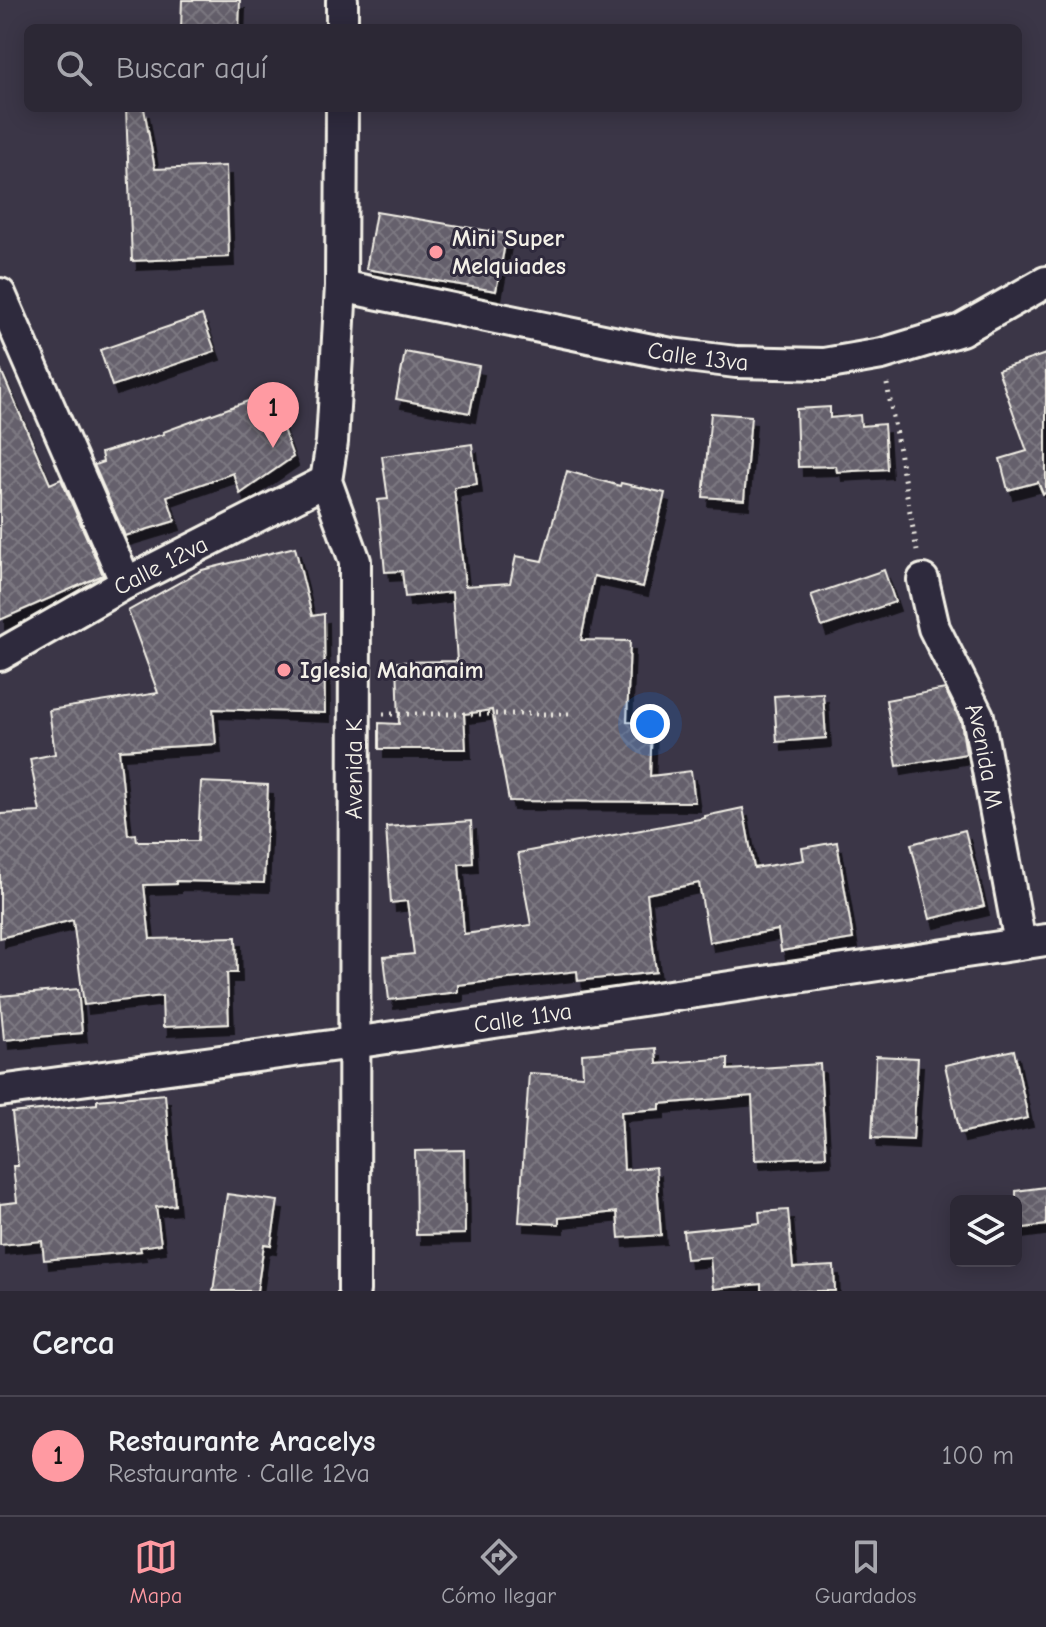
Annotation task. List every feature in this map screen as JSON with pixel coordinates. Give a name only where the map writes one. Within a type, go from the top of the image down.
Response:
[{"type":"street","points":[[342,0],[342,24]]},
{"type":"street","name":"Avenida K","points":[[342,112],[341,286],[332,442],[326,481],[355,561],[354,1291]]},
{"type":"street","name":"Calle 13va","points":[[341,286],[671,354],[736,362],[824,364],[882,354],[961,330],[1046,282]]},
{"type":"street","points":[[0,294],[126,583]]},
{"type":"street","name":"Calle 12va","points":[[0,655],[126,583],[326,481]]},
{"type":"street","name":"Avenida M","points":[[923,580],[934,628],[978,716],[1033,941]]},
{"type":"street","name":"Calle 11va","points":[[0,1091],[353,1043],[1033,941]]},
{"type":"path","points":[[882,354],[923,580]]},
{"type":"path","points":[[354,714],[570,714]]},
{"type":"building","points":[[182,0],[240,0],[239,24],[181,24]]},
{"type":"building","points":[[126,112],[145,112],[155,169],[226,166],[229,257],[132,261]]},
{"type":"building","name":"Mini Super Melquiades","points":[[376,212],[507,234],[496,291],[366,269]]},
{"type":"building","points":[[202,315],[215,351],[112,386],[100,350]]},
{"type":"building","points":[[405,352],[479,366],[470,413],[396,399]]},
{"type":"building","points":[[1046,354],[1046,493],[1043,494],[1038,482],[1008,490],[1000,459],[1027,451],[998,370]]},
{"type":"building","points":[[0,368],[50,484],[61,479],[103,575],[0,620]]},
{"type":"building","points":[[270,393],[293,457],[240,494],[233,473],[167,496],[175,521],[125,536],[94,465],[103,462],[101,453],[164,434]]},
{"type":"building","points":[[830,407],[830,418],[860,415],[861,426],[884,424],[887,469],[837,472],[836,466],[798,467],[796,409]]},
{"type":"building","points":[[711,413],[751,416],[744,500],[703,497]]},
{"type":"building","points":[[472,444],[477,484],[454,487],[465,586],[510,583],[516,556],[542,561],[567,471],[620,486],[621,483],[665,493],[643,587],[594,576],[581,640],[630,641],[627,722],[652,723],[650,776],[691,771],[695,802],[509,801],[492,710],[464,714],[466,749],[379,749],[379,723],[399,724],[397,662],[457,661],[452,592],[405,597],[402,571],[385,572],[378,500],[388,499],[382,456]]},
{"type":"building","points":[[295,547],[312,616],[324,614],[325,713],[213,709],[216,744],[119,750],[128,835],[136,834],[137,841],[198,841],[201,782],[268,785],[264,883],[176,881],[176,884],[144,885],[150,939],[236,937],[237,973],[227,973],[229,1024],[163,1027],[162,996],[84,1005],[73,920],[0,938],[0,814],[40,812],[30,759],[55,754],[49,710],[158,693],[128,611],[202,570]]},
{"type":"building","points":[[884,570],[895,602],[822,627],[811,595]]},
{"type":"building","points":[[945,689],[961,722],[966,754],[897,766],[886,700]]},
{"type":"building","points":[[823,693],[826,738],[777,742],[774,696]]},
{"type":"building","points":[[743,808],[754,868],[804,860],[802,848],[837,842],[853,939],[781,951],[778,930],[709,942],[699,883],[647,894],[656,972],[578,981],[577,971],[458,985],[458,992],[389,1000],[384,957],[414,954],[407,901],[391,903],[386,827],[471,821],[473,863],[459,864],[464,934],[531,925],[518,853]]},
{"type":"building","points":[[965,830],[984,906],[930,919],[911,844]]},
{"type":"building","points":[[78,989],[82,1033],[4,1040],[0,996]]},
{"type":"building","points":[[656,1048],[657,1064],[728,1058],[728,1070],[820,1064],[826,1156],[755,1160],[752,1096],[660,1104],[660,1109],[621,1112],[624,1170],[656,1167],[661,1235],[619,1238],[617,1212],[559,1218],[559,1224],[519,1222],[529,1073],[583,1076],[582,1054]]},
{"type":"building","points":[[1014,1050],[1028,1118],[960,1133],[945,1065]]},
{"type":"building","points":[[876,1056],[918,1058],[913,1140],[872,1138]]},
{"type":"building","points":[[165,1094],[175,1205],[156,1207],[161,1244],[140,1247],[141,1251],[44,1260],[42,1241],[0,1245],[0,1204],[17,1202],[13,1166],[18,1166],[12,1113],[97,1104],[97,1100]]},
{"type":"building","points":[[464,1150],[465,1234],[416,1235],[415,1151]]},
{"type":"building","points":[[1046,1187],[1046,1225],[1022,1228],[1022,1195],[1016,1195],[1016,1191]]},
{"type":"building","points":[[227,1194],[278,1201],[271,1245],[264,1244],[257,1291],[213,1291]]},
{"type":"building","points":[[788,1210],[793,1268],[834,1266],[835,1291],[761,1291],[761,1284],[713,1289],[710,1257],[686,1259],[683,1231],[760,1223],[759,1212]]},
{"type":"place","name":"Mini Super Melquiades","points":[[436,252]]},
{"type":"place","name":"Restaurante Aracelys","points":[[273,448]]},
{"type":"place","name":"Iglesia Mahanaim","points":[[284,670]]}]
